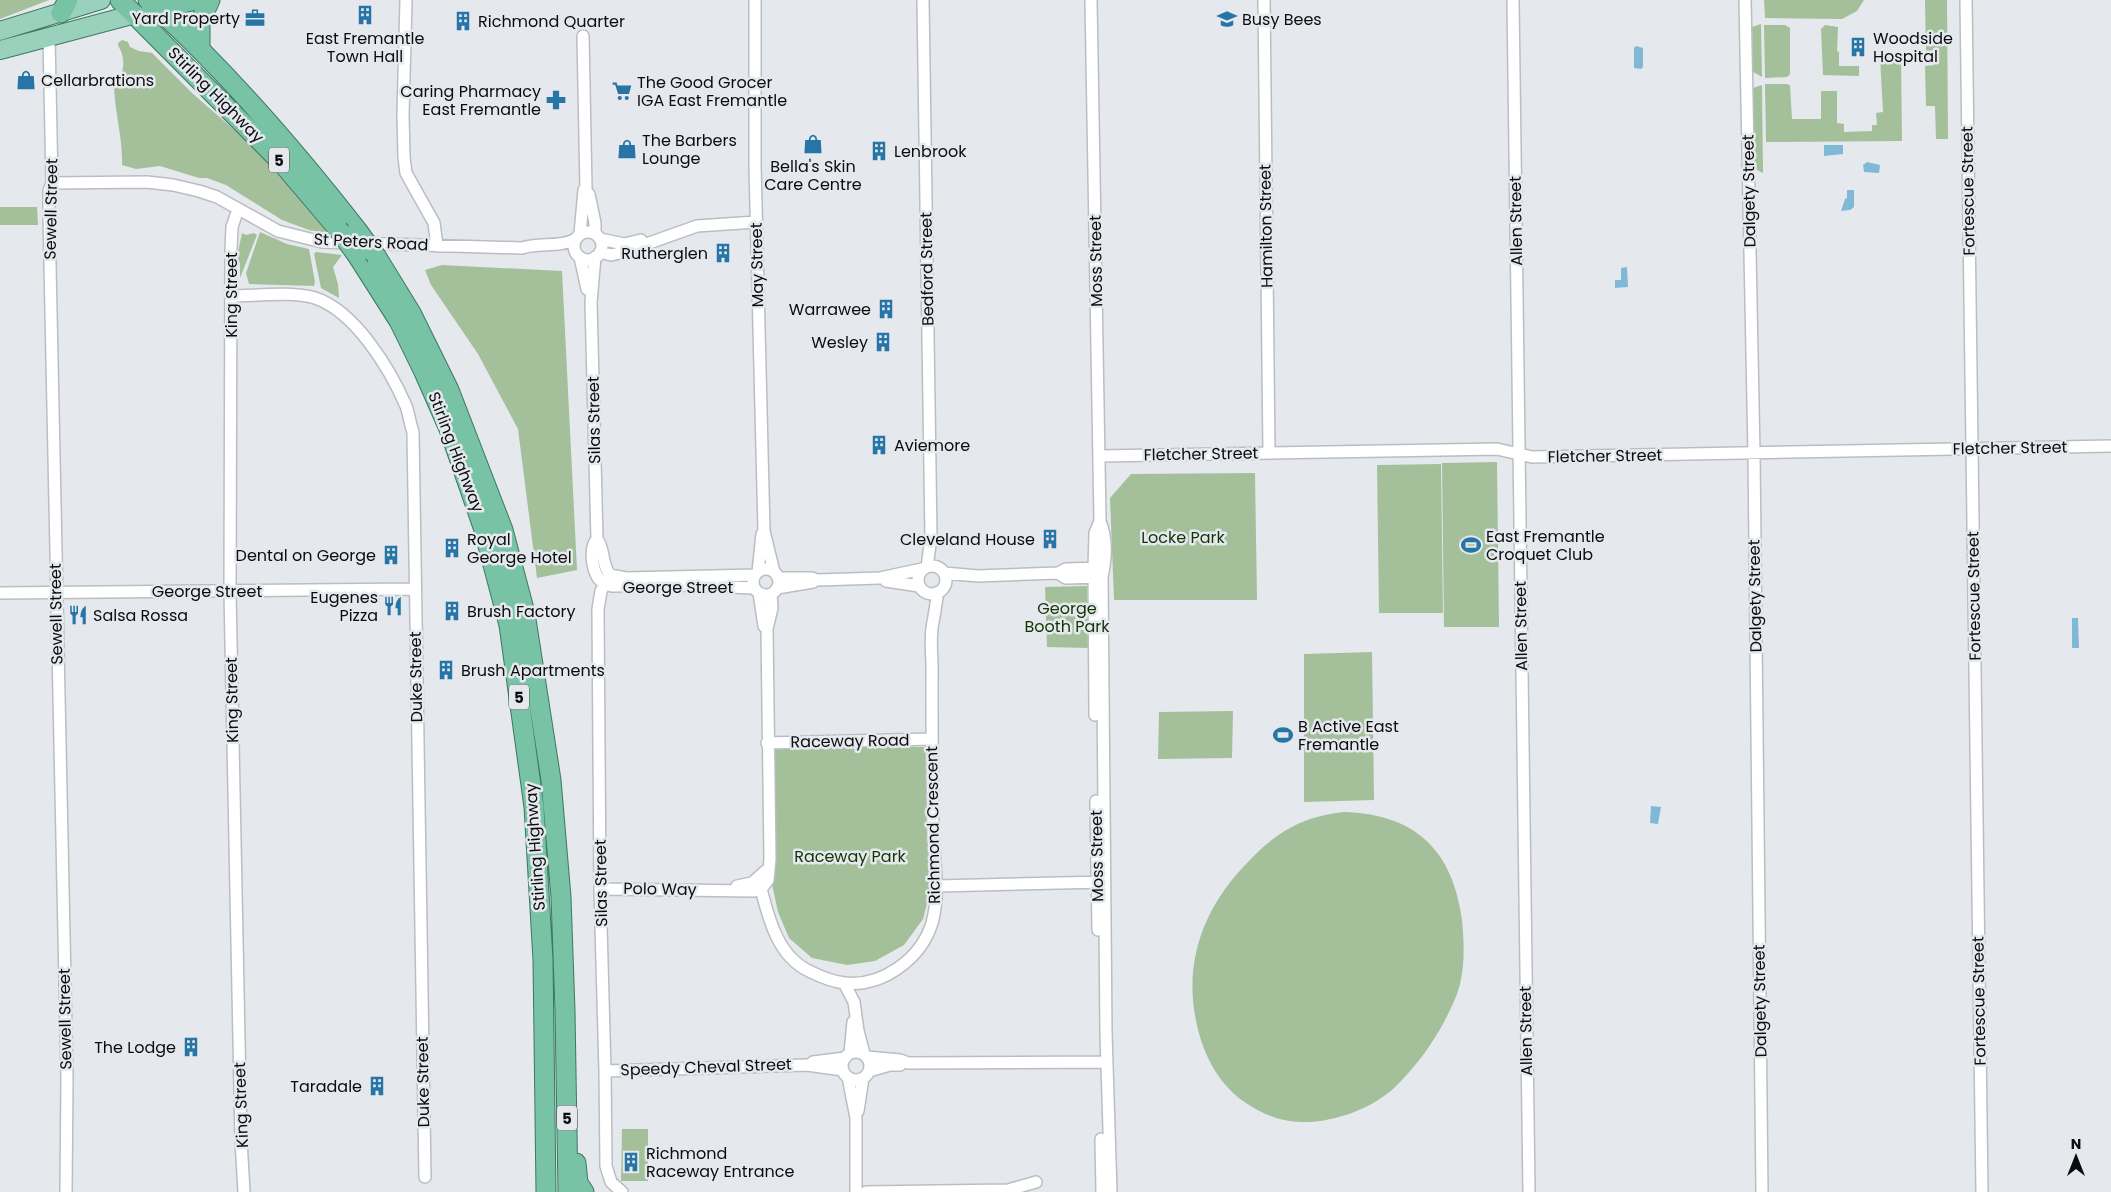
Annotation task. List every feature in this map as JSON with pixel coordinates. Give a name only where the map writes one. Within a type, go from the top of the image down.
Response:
[{"type":"highway","name":"Stirling Highway","points":[[120,0],[347,230]]},
{"type":"highway","points":[[135,14],[153,4],[195,0]]},
{"type":"highway","points":[[200,49],[200,22],[210,0]]},
{"type":"highway","name":"Stirling Highway","points":[[153,4],[200,49],[295,152],[347,230],[411,313],[449,390],[503,530],[524,613],[552,780],[561,897],[568,1192]]},
{"type":"highway","name":"Stirling Highway","points":[[366,255],[424,372],[449,429],[483,527],[509,625],[534,807],[543,960],[546,1192]]},
{"type":"highway","points":[[565,1011],[571,1034],[576,1171],[578,1183],[584,1192]]},
{"type":"highway","points":[[533,1192],[546,1170]]},
{"type":"main road","points":[[0,31],[64,6],[101,0]]},
{"type":"main road","points":[[0,50],[135,14]]},
{"type":"street","points":[[406,0],[403,115],[406,173],[434,223],[437,246]]},
{"type":"street","name":"May Street","points":[[755,0],[756,226],[764,531],[775,583]]},
{"type":"street","name":"Bedford Street","points":[[923,0],[931,537],[924,568],[918,577],[931,590],[946,580],[931,537]]},
{"type":"street","name":"Moss Street","points":[[1091,0],[1100,456],[1100,521],[1095,533],[1098,572],[1103,1062],[1102,1192]]},
{"type":"street","name":"Hamilton Street","points":[[1264,0],[1269,453]]},
{"type":"street","name":"Allen Street","points":[[1513,0],[1529,1192]]},
{"type":"street","name":"Dalgety Street","points":[[1745,0],[1754,453],[1762,1192]]},
{"type":"street","name":"Fortescue Street","points":[[1966,0],[1982,1192]]},
{"type":"street","points":[[583,36],[586,189],[602,246],[598,255]]},
{"type":"street","name":"Sewell Street","points":[[49,37],[51,187],[49,216],[67,1079],[66,1192]]},
{"type":"street","name":"St Peters Road","points":[[51,187],[147,182],[173,185],[199,191],[238,209],[278,231],[322,242],[522,248],[578,255]]},
{"type":"street","points":[[586,189],[584,190],[578,236],[574,246],[578,255],[588,259],[598,255],[611,255],[646,246],[650,241]]},
{"type":"street","name":"King Street","points":[[238,209],[232,227],[230,592],[241,1140],[244,1192]]},
{"type":"street","points":[[578,236],[588,232],[624,244],[644,240],[650,241],[706,224],[756,226]]},
{"type":"street","name":"St Peters Road","points":[[522,248],[531,245],[562,244],[578,236]]},
{"type":"street","name":"Silas Street","points":[[578,255],[588,300],[591,302]]},
{"type":"street","name":"Silas Street","points":[[598,255],[591,302],[597,539],[600,542],[607,579],[598,609],[600,889],[606,1166],[611,1182],[622,1192]]},
{"type":"street","name":"Duke Street","points":[[231,296],[303,296],[326,303],[344,315],[365,338],[388,372],[406,407],[413,432],[414,589],[425,1177]]},
{"type":"street","name":"Fletcher Street","points":[[1100,456],[1497,450],[1532,457],[2111,446]]},
{"type":"street","name":"May Street","points":[[756,590],[756,574],[764,531]]},
{"type":"street","points":[[757,886],[768,880],[769,868],[767,629],[775,583],[784,576],[817,580],[880,578],[924,568],[978,576],[1058,573],[1066,578],[1098,572]]},
{"type":"street","name":"George Street","points":[[767,570],[775,583],[765,595],[756,590],[677,585],[624,588],[607,579],[756,574],[767,570]]},
{"type":"street","points":[[880,578],[931,590],[978,576]]},
{"type":"street","name":"George Street","points":[[0,592],[230,592],[414,589]]},
{"type":"street","points":[[756,590],[764,626],[767,629]]},
{"type":"street","name":"Richmond Crescent","points":[[757,886],[772,928],[787,952],[808,970],[849,983],[866,983],[892,972],[907,962],[920,946],[931,924],[936,905],[937,886],[933,852],[933,622],[931,590]]},
{"type":"street","name":"Raceway Road","points":[[767,743],[932,739]]},
{"type":"street","points":[[937,886],[1101,882]]},
{"type":"street","name":"Polo Way","points":[[600,889],[754,891],[757,886]]},
{"type":"street","points":[[849,983],[866,1056],[870,1062],[856,1118]]},
{"type":"street","points":[[856,1192],[856,1118],[846,1074],[855,1007],[866,983]]},
{"type":"street","points":[[848,1056],[857,1052],[866,1056],[908,1062],[1103,1062]]},
{"type":"street","name":"Speedy Cheval Street","points":[[807,1064],[808,1062],[848,1056]]},
{"type":"street","points":[[846,1074],[855,1080],[890,1065],[905,1065],[908,1062]]},
{"type":"street","name":"Moss Street","points":[[1103,1062],[1111,1192]]},
{"type":"street","name":"Speedy Cheval Street","points":[[605,1071],[807,1064],[846,1074]]},
{"type":"street","points":[[866,1192],[1008,1190],[1036,1182]]},
{"type":"green space","points":[[0,0],[49,0],[0,19]]},
{"type":"green space","points":[[1764,0],[1864,0],[1857,11],[1842,19],[1765,18]]},
{"type":"green space","points":[[1925,0],[1947,0],[1948,139],[1936,139],[1935,106],[1926,106],[1925,66],[1934,65],[1934,51],[1926,51]]},
{"type":"green space","points":[[1761,24],[1762,77],[1753,72],[1752,27]]},
{"type":"green space","points":[[1764,25],[1785,25],[1790,28],[1790,74],[1787,77],[1765,78]]},
{"type":"green space","points":[[1825,25],[1838,27],[1837,51],[1839,52],[1839,66],[1859,66],[1859,76],[1823,75],[1821,29]]},
{"type":"green space","points":[[122,40],[128,42],[130,47],[139,51],[152,53],[192,93],[265,157],[320,220],[328,233],[309,230],[282,220],[226,185],[207,178],[199,178],[160,166],[136,169],[122,165],[114,83],[123,71],[122,52],[118,46],[118,43]]},
{"type":"green space","points":[[1880,57],[1901,57],[1902,141],[1766,142],[1765,84],[1790,85],[1792,119],[1821,119],[1821,91],[1837,91],[1837,123],[1844,124],[1844,132],[1872,131],[1872,125],[1877,125],[1876,113],[1883,112]]},
{"type":"green space","points":[[1762,85],[1763,173],[1757,170],[1754,165],[1753,88]]},
{"type":"green space","points":[[0,207],[37,207],[38,225],[0,225]]},
{"type":"green space","points":[[260,232],[287,244],[309,249],[315,282],[314,286],[249,284],[246,273]]},
{"type":"green space","points":[[242,233],[246,235],[254,233],[257,235],[240,278],[240,263],[236,262]]},
{"type":"green space","points":[[316,252],[342,255],[333,267],[338,284],[339,298],[321,288],[314,254]]},
{"type":"green space","points":[[442,265],[562,271],[577,570],[537,578],[518,429],[478,354],[431,285],[425,270]]},
{"type":"green space","name":"East Fremantle Croquet Club","points":[[1497,462],[1499,627],[1444,627],[1442,463]]},
{"type":"green space","points":[[1441,464],[1443,613],[1379,613],[1377,465]]},
{"type":"green space","name":"Locke Park","points":[[1255,473],[1257,600],[1114,600],[1110,498],[1131,474]]},
{"type":"green space","name":"George Booth Park","points":[[1087,586],[1088,648],[1047,647],[1045,587]]},
{"type":"green space","points":[[1372,652],[1374,800],[1304,802],[1304,654]]},
{"type":"green space","points":[[1233,711],[1232,758],[1158,759],[1159,712]]},
{"type":"green space","name":"Raceway Park","points":[[771,747],[925,747],[930,892],[923,919],[904,945],[875,961],[847,965],[812,958],[789,938],[778,912],[772,884]]},
{"type":"green space","points":[[1344,812],[1369,814],[1391,820],[1410,829],[1426,841],[1439,856],[1450,874],[1462,920],[1464,952],[1462,976],[1455,999],[1439,1031],[1415,1065],[1385,1096],[1363,1108],[1338,1117],[1313,1122],[1287,1121],[1265,1114],[1237,1097],[1217,1074],[1207,1056],[1194,1012],[1192,988],[1194,964],[1207,920],[1218,899],[1254,856],[1286,830],[1304,821]]},
{"type":"green space","points":[[622,1129],[648,1129],[648,1181],[621,1181]]},
{"type":"water","points":[[1636,46],[1643,48],[1643,67],[1641,69],[1634,68],[1634,48]]},
{"type":"water","points":[[1824,145],[1843,145],[1843,154],[1824,156]]},
{"type":"water","points":[[1867,162],[1880,165],[1879,173],[1864,172],[1863,165]]},
{"type":"water","points":[[1847,190],[1854,190],[1854,207],[1850,210],[1841,211],[1847,198]]},
{"type":"water","points":[[1627,267],[1628,287],[1615,288],[1615,280],[1621,280],[1621,268]]},
{"type":"water","points":[[2072,618],[2078,618],[2079,648],[2072,648]]},
{"type":"water","points":[[1651,806],[1661,807],[1658,824],[1650,823]]},
{"type":"place","name":"East Fremantle Town Hall","points":[[365,15]]},
{"type":"place","name":"Yard Property","points":[[255,18]]},
{"type":"place","name":"Busy Bees","points":[[1227,19]]},
{"type":"place","name":"Richmond Quarter","points":[[463,21]]},
{"type":"place","name":"Woodside Hospital","points":[[1858,47]]},
{"type":"place","name":"Cellarbrations","points":[[26,80]]},
{"type":"place","name":"The Good Grocer IGA East Fremantle","points":[[622,91]]},
{"type":"place","name":"Caring Pharmacy East Fremantle","points":[[556,100]]},
{"type":"place","name":"Bella's Skin Care Centre","points":[[813,144]]},
{"type":"place","name":"The Barbers Lounge","points":[[627,149]]},
{"type":"place","name":"Lenbrook","points":[[879,151]]},
{"type":"place","name":"Rutherglen","points":[[723,253]]},
{"type":"place","name":"Warrawee","points":[[886,309]]},
{"type":"place","name":"Wesley","points":[[883,342]]},
{"type":"place","name":"Aviemore","points":[[879,445]]},
{"type":"place","name":"Cleveland House","points":[[1050,539]]},
{"type":"place","name":"East Fremantle Croquet Club","points":[[1471,545]]},
{"type":"place","name":"Royal George Hotel","points":[[452,548]]},
{"type":"place","name":"Dental on George","points":[[391,555]]},
{"type":"place","name":"Eugenes Pizza","points":[[393,606]]},
{"type":"place","name":"Brush Factory","points":[[452,611]]},
{"type":"place","name":"Salsa Rossa","points":[[78,615]]},
{"type":"place","name":"Brush Apartments","points":[[446,670]]},
{"type":"place","name":"B Active East Fremantle","points":[[1283,735]]},
{"type":"place","name":"The Lodge","points":[[191,1047]]},
{"type":"place","name":"Taradale","points":[[377,1086]]},
{"type":"place","name":"Richmond Raceway Entrance","points":[[631,1162]]}]
